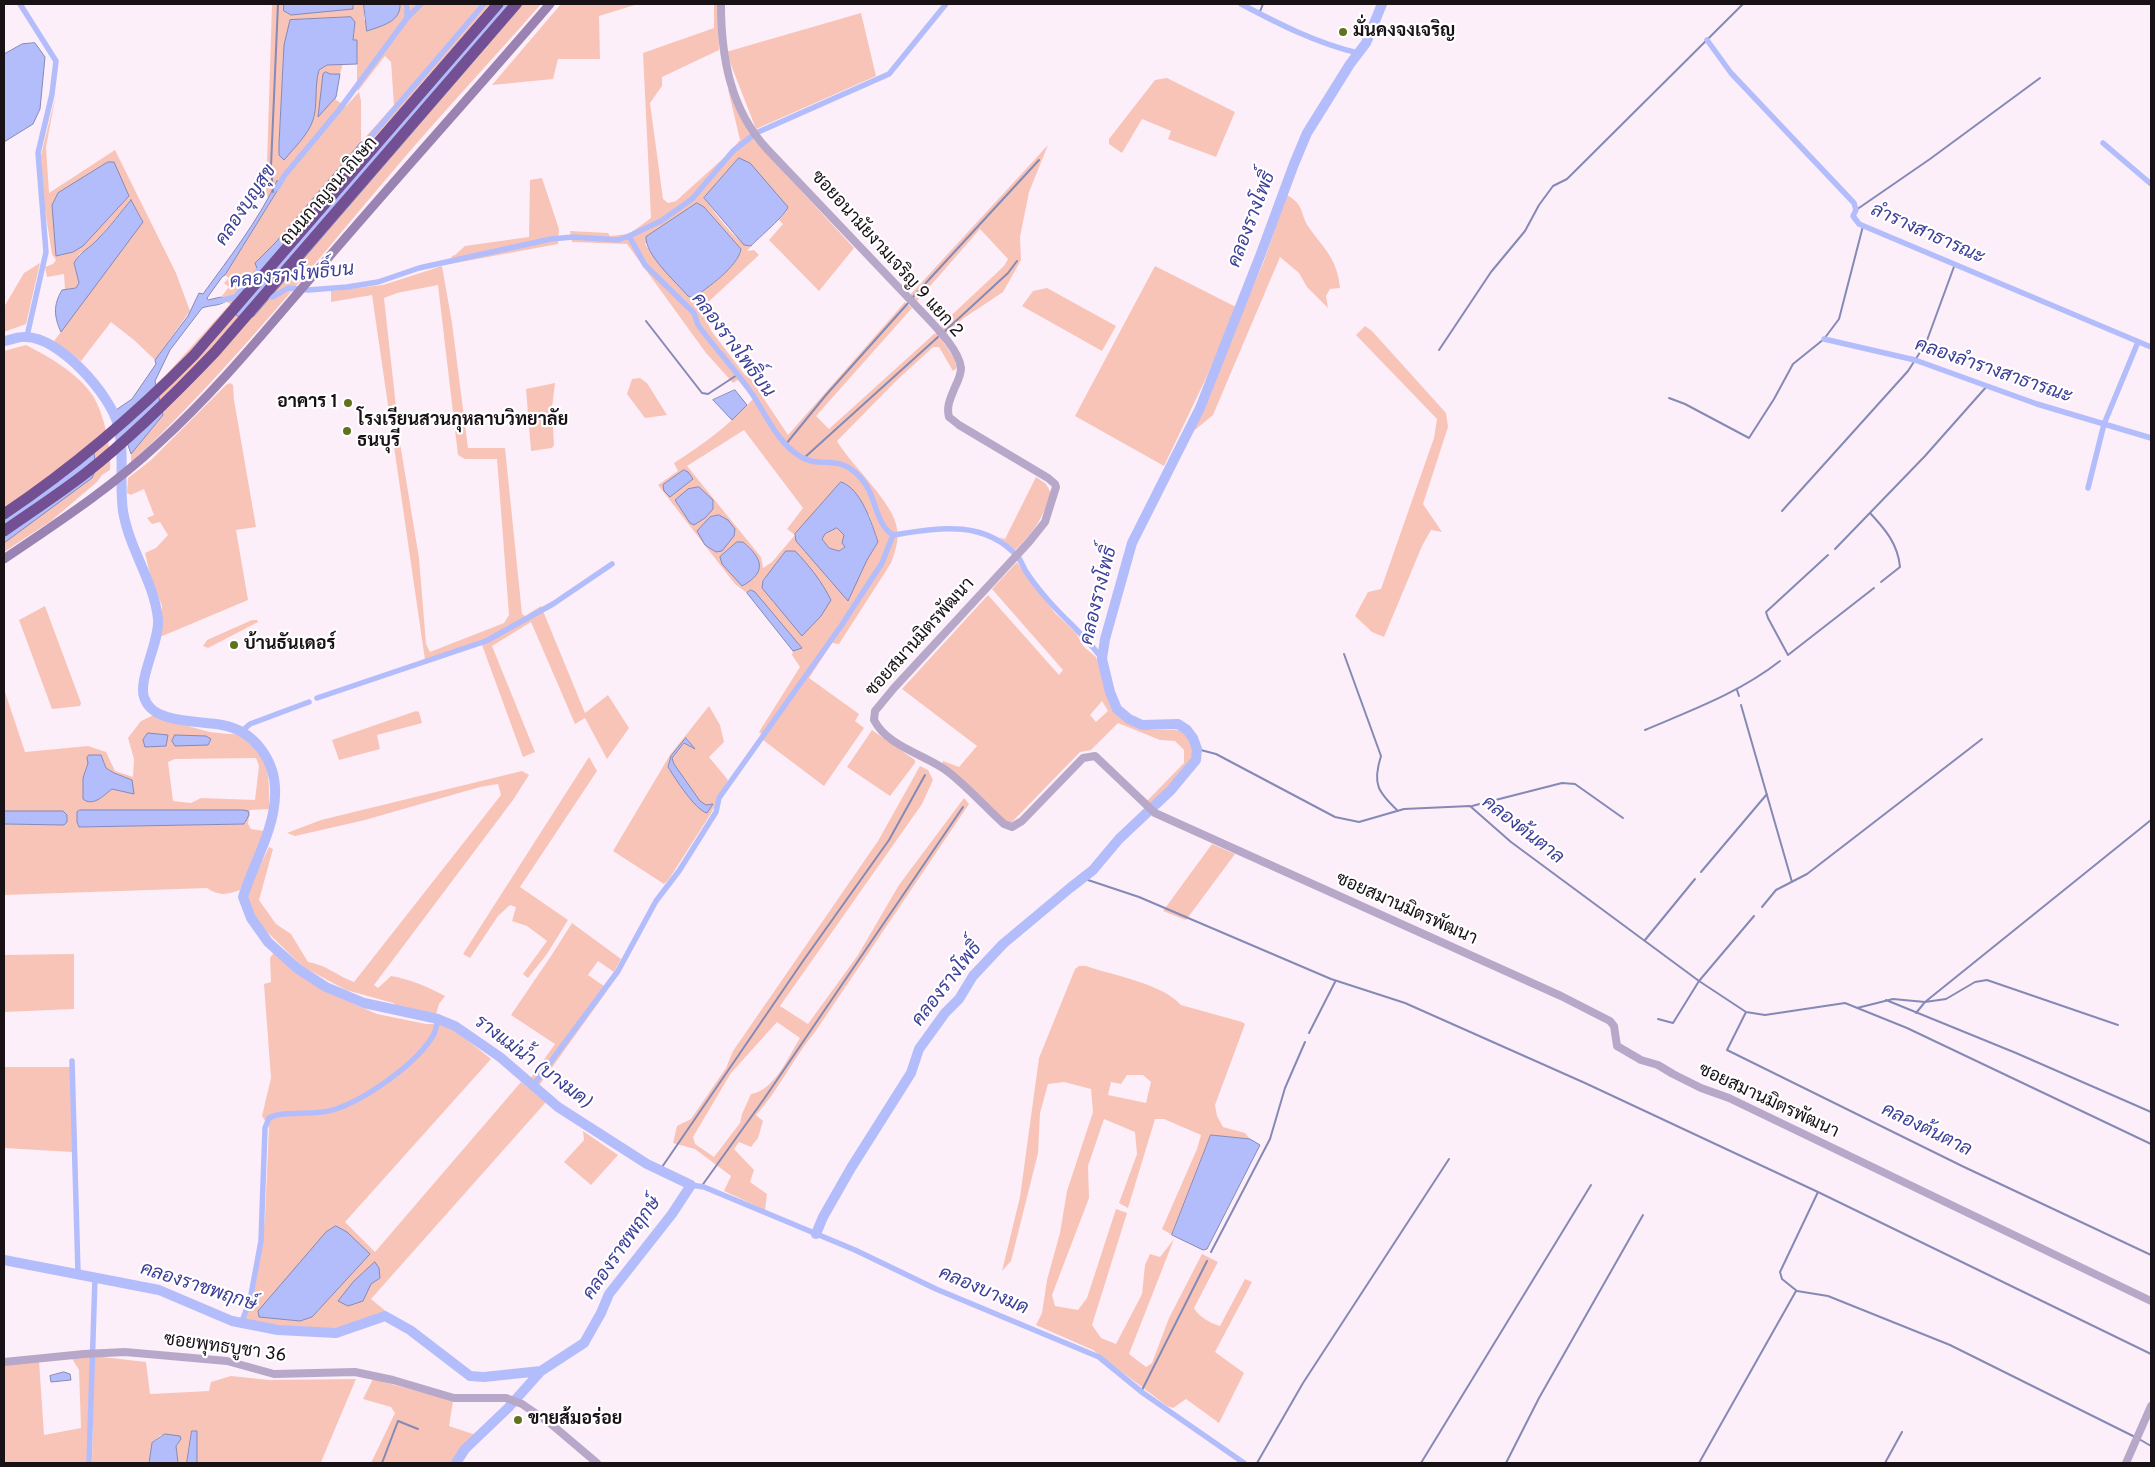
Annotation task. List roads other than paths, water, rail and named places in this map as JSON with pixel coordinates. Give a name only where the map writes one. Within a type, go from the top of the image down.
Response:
[{"type":"highway","name":"ถนนกาญจนาภิเษก","points":[[4,514],[74,465],[102,442],[159,391],[194,356],[498,4]]},
{"type":"highway","name":"ถนนกาญจนาภิเษก","points":[[4,531],[86,473],[184,385],[516,4]]},
{"type":"main road","points":[[4,559],[82,506],[159,444],[191,412],[272,323],[550,4]]},
{"type":"street","name":"ซอยอนามัยงามเจริญ 9 แยก 2","points":[[721,4],[724,62],[741,110],[750,129],[757,139],[912,302],[944,338],[959,361],[960,374],[948,405],[949,417],[1055,484],[1056,491],[1045,522],[1011,563]]},
{"type":"street","name":"ซอยสมานมิตรพัฒนา","points":[[1011,563],[884,700],[875,711],[874,720],[882,732],[909,750],[944,769],[1008,826],[1018,825],[1072,768],[1087,756],[1098,758],[1144,804],[1155,812],[1561,996],[1613,1024],[1617,1046],[1641,1060],[1658,1065],[1701,1088],[1744,1105],[2151,1301]]},
{"type":"street","name":"ซอยพุทธบูชา 36","points":[[4,1362],[125,1352],[218,1360],[274,1374],[355,1372],[393,1380],[454,1398],[513,1399],[551,1424],[597,1463]]},
{"type":"street","points":[[2126,1463],[2151,1406]]},
{"type":"water","points":[[284,4],[353,4],[353,9],[291,15],[284,11]]},
{"type":"water","points":[[364,4],[400,4],[394,19],[367,31]]},
{"type":"water","points":[[492,4],[523,4],[254,316],[247,320],[236,315],[231,304],[258,271],[255,263],[276,242],[361,142],[370,144]]},
{"type":"water","points":[[351,17],[355,22],[353,40],[357,40],[357,64],[327,65],[319,70],[315,109],[311,126],[284,160],[279,155],[279,144],[284,45],[290,20]]},
{"type":"water","points":[[35,43],[45,57],[40,109],[33,124],[4,142],[4,54],[22,44]]},
{"type":"water","points":[[326,72],[340,74],[336,97],[318,117],[323,74]]},
{"type":"water","points":[[739,158],[750,163],[788,207],[777,221],[751,246],[744,245],[704,198]]},
{"type":"water","points":[[108,162],[114,162],[129,196],[83,246],[73,252],[56,256],[52,205],[58,193]]},
{"type":"water","points":[[277,181],[282,183],[225,275],[207,298],[208,300],[221,297],[226,301],[202,308],[170,350],[155,381],[163,415],[131,454],[116,410],[132,399],[156,364],[155,360],[188,316],[199,293],[203,294],[252,225]]},
{"type":"water","points":[[131,200],[143,222],[61,332],[56,316],[56,306],[62,290],[76,288],[79,283],[74,263]]},
{"type":"water","points":[[697,203],[704,207],[741,249],[739,256],[728,270],[693,298],[688,296],[656,260],[650,252],[646,237]]},
{"type":"water","points":[[735,390],[747,405],[732,420],[713,400]]},
{"type":"water","points":[[94,453],[96,469],[92,478],[4,543],[4,509]]},
{"type":"water","points":[[684,470],[693,479],[670,497],[664,491],[663,485]]},
{"type":"water","points":[[841,482],[854,491],[865,507],[878,542],[867,560],[848,601],[796,541],[795,534]],"holes":[[[837,528],[844,535],[842,543],[845,547],[839,551],[829,548],[822,539],[825,534]]]},
{"type":"water","points":[[699,487],[713,500],[713,509],[705,518],[694,525],[690,523],[675,500],[688,489]]},
{"type":"water","points":[[719,515],[728,520],[735,529],[734,536],[722,551],[716,552],[705,545],[697,531],[710,517]]},
{"type":"water","points":[[737,542],[743,542],[755,554],[759,565],[756,575],[742,586],[722,564],[720,557]]},
{"type":"water","points":[[786,551],[795,551],[800,556],[819,580],[831,600],[821,616],[802,636],[762,588],[763,581]]},
{"type":"water","points":[[751,590],[755,592],[802,648],[793,651],[747,593]]},
{"type":"water","points":[[148,733],[168,735],[166,746],[145,747],[143,740]]},
{"type":"water","points":[[175,735],[206,736],[211,739],[208,745],[175,746],[172,741]]},
{"type":"water","points":[[686,738],[695,749],[684,743],[672,758],[674,764],[700,801],[706,805],[713,804],[707,813],[702,811],[691,800],[668,767],[671,756]]},
{"type":"water","points":[[89,755],[101,755],[106,768],[132,780],[134,794],[112,789],[94,801],[90,802],[83,799],[83,778]]},
{"type":"water","points":[[80,810],[243,810],[248,811],[249,815],[244,824],[79,827],[77,812]]},
{"type":"water","points":[[4,811],[63,811],[67,815],[67,822],[64,825],[4,824]]},
{"type":"water","points":[[1211,1135],[1250,1139],[1260,1145],[1207,1249],[1203,1250],[1172,1235]]},
{"type":"water","points":[[336,1226],[347,1232],[370,1254],[312,1317],[300,1321],[259,1317],[258,1311],[326,1232]]},
{"type":"water","points":[[375,1262],[379,1268],[380,1278],[371,1284],[363,1301],[348,1306],[338,1301],[353,1282]]},
{"type":"water","points":[[64,1372],[70,1374],[71,1380],[51,1382],[50,1376]]},
{"type":"water","points":[[192,1431],[197,1431],[197,1463],[187,1463]]},
{"type":"water","points":[[165,1434],[180,1436],[181,1439],[176,1446],[178,1463],[149,1463],[152,1443]]},
{"type":"waterway","points":[[20,4],[56,61],[52,94],[38,153],[46,252],[27,336]]},
{"type":"waterway","points":[[273,192],[271,166],[278,4]]},
{"type":"waterway","points":[[407,4],[407,18]]},
{"type":"waterway","name":"คลองบุญสุข","points":[[277,188],[284,176],[339,110],[407,18],[421,4]]},
{"type":"waterway","points":[[361,148],[484,4]]},
{"type":"waterway","points":[[629,236],[661,221],[692,199],[733,151],[756,133],[889,74],[946,4]]},
{"type":"waterway","name":"คลองบุญสุข","points":[[1241,4],[1284,26],[1342,49],[1358,53]]},
{"type":"waterway","points":[[1259,14],[1263,4]]},
{"type":"waterway","name":"คลองรางโพธิ์","points":[[816,1234],[823,1217],[851,1168],[911,1073],[919,1049],[945,1013],[959,999],[973,976],[1003,944],[1093,870],[1119,839],[1171,790],[1196,760],[1197,749],[1193,738],[1187,730],[1178,724],[1142,725],[1129,719],[1117,709],[1110,692],[1102,659],[1105,639],[1132,543],[1200,408],[1307,133],[1350,64],[1366,43],[1382,4]]},
{"type":"waterway","points":[[1439,350],[1491,272],[1525,231],[1539,205],[1553,186],[1567,179],[1743,4]]},
{"type":"waterway","name":"ลำรางสาธารณะ","points":[[1707,40],[1731,73],[1854,203],[1856,210],[1853,216],[1859,224],[2151,347]]},
{"type":"waterway","points":[[1856,210],[1930,159],[2040,78]]},
{"type":"waterway","points":[[2103,143],[2151,184]]},
{"type":"waterway","points":[[912,298],[1039,160]]},
{"type":"waterway","points":[[1669,398],[1685,404],[1749,438],[1774,399],[1793,364],[1824,339],[1839,319],[1863,226]]},
{"type":"waterway","name":"คลองรางโพธิ์บน","points":[[265,295],[273,297],[288,288],[308,290],[378,282],[419,268],[551,239],[573,237],[618,240],[629,236],[645,265],[694,313],[698,325],[748,388],[784,443],[801,457],[816,462],[837,463],[852,470],[866,484],[882,523],[893,535],[927,530],[960,529],[975,531],[1005,545],[1018,557],[1045,597],[1090,643],[1102,659]]},
{"type":"waterway","points":[[945,331],[1008,273],[1017,261]]},
{"type":"waterway","points":[[1782,511],[1908,371],[1926,343],[1955,264]]},
{"type":"waterway","points":[[237,295],[262,266]]},
{"type":"waterway","name":"คลองรางโพธิ์บน","points":[[219,301],[244,295]]},
{"type":"waterway","points":[[786,444],[826,395],[909,302]]},
{"type":"waterway","points":[[646,321],[702,393],[708,394],[737,375]]},
{"type":"waterway","name":"รางแม่น้ำ (บางมด)","points":[[4,341],[26,337],[53,346],[81,369],[105,398],[113,412],[120,435],[123,511],[126,525],[152,591],[158,619],[156,638],[146,670],[143,689],[144,697],[149,706],[166,717],[234,728],[254,741],[268,761],[275,784],[274,809],[267,835],[243,897],[251,918],[268,942],[298,969],[326,987],[364,1003],[438,1019],[455,1026],[500,1057],[558,1107],[647,1164],[691,1185],[672,1214],[609,1294],[601,1313],[584,1343],[541,1371],[508,1408],[465,1449],[456,1463]]},
{"type":"waterway","points":[[804,458],[938,337]]},
{"type":"waterway","name":"คลองลำรางสาธารณะ","points":[[1824,339],[1915,360],[2037,404],[2151,438]]},
{"type":"waterway","points":[[2088,488],[2104,424],[2138,342]]},
{"type":"waterway","points":[[1835,549],[1925,456],[1987,386]]},
{"type":"waterway","name":"คลองบุญสุข","points":[[119,439],[126,425]]},
{"type":"waterway","points":[[1870,513],[1890,537],[1899,559],[1900,567],[1881,582]]},
{"type":"waterway","points":[[532,1087],[618,971],[656,901],[679,871],[716,812],[719,798],[841,626],[882,563],[893,535]]},
{"type":"waterway","points":[[1828,555],[1766,612],[1788,655],[1874,588]]},
{"type":"waterway","points":[[317,698],[486,641],[553,604],[612,564]]},
{"type":"waterway","points":[[1344,654],[1381,756],[1377,774],[1381,793],[1398,811]]},
{"type":"waterway","points":[[1645,730],[1732,692],[1780,661]]},
{"type":"waterway","points":[[1737,690],[1739,696]]},
{"type":"waterway","points":[[241,732],[250,724],[309,702]]},
{"type":"waterway","points":[[1741,705],[1792,882]]},
{"type":"waterway","points":[[1762,907],[1776,890],[1807,874],[1982,739]]},
{"type":"waterway","name":"คลองต้นตาล","points":[[1197,749],[1216,754],[1335,817],[1359,822],[1404,809],[1470,806],[1511,842],[1699,981],[1746,1012],[1727,1050],[1962,1166],[2151,1255]]},
{"type":"waterway","points":[[660,1170],[803,961],[889,840],[925,775]]},
{"type":"waterway","points":[[1472,806],[1562,783],[1575,784],[1623,818]]},
{"type":"waterway","points":[[1701,872],[1767,794]]},
{"type":"waterway","points":[[701,1187],[764,1099],[963,807]]},
{"type":"waterway","points":[[1916,1013],[1925,1002],[2151,820]]},
{"type":"waterway","points":[[1082,878],[1139,897],[1331,979],[1405,1003],[1585,1083],[1818,1192],[2151,1354]]},
{"type":"waterway","points":[[1645,940],[1695,879]]},
{"type":"waterway","points":[[1658,1019],[1673,1023],[1699,981],[1754,916]]},
{"type":"waterway","points":[[1857,1008],[1893,999],[1925,1002],[1946,999],[1975,982],[1987,980],[2118,1025]]},
{"type":"waterway","points":[[1309,1033],[1335,982]]},
{"type":"waterway","points":[[1886,1000],[2016,1053],[2151,1112]]},
{"type":"waterway","name":"คลองต้นตาล","points":[[1746,1012],[1765,1015],[1845,1003],[1907,1028],[2151,1144]]},
{"type":"waterway","points":[[241,1324],[250,1300],[261,1241],[265,1128],[269,1118],[283,1114],[325,1112],[360,1098],[389,1079],[416,1057],[434,1034],[438,1019]]},
{"type":"waterway","points":[[1211,1252],[1270,1139],[1285,1088],[1305,1042]]},
{"type":"waterway","points":[[72,1061],[78,1273]]},
{"type":"waterway","points":[[1257,1463],[1303,1383],[1449,1159]]},
{"type":"waterway","name":"คลองบางมด","points":[[691,1185],[704,1187],[855,1250],[936,1289],[1099,1357],[1143,1393],[1244,1463]]},
{"type":"waterway","points":[[1421,1463],[1591,1185]]},
{"type":"waterway","points":[[1818,1192],[1780,1272],[1782,1279],[1797,1291],[1828,1296],[1950,1345],[2135,1437]]},
{"type":"waterway","points":[[1506,1463],[1539,1398],[1643,1215]]},
{"type":"waterway","name":"คลองราชพฤกษ์","points":[[4,1260],[159,1290],[232,1321],[278,1330],[336,1333],[385,1316],[410,1330],[470,1376],[484,1377],[541,1371]]},
{"type":"waterway","points":[[1141,1392],[1207,1261]]},
{"type":"waterway","points":[[89,1463],[95,1277]]},
{"type":"waterway","points":[[1699,1463],[1796,1291]]},
{"type":"waterway","points":[[382,1463],[398,1421],[418,1429]]},
{"type":"waterway","points":[[1885,1463],[1902,1432]]},
{"type":"waterway","points":[[2139,1439],[2151,1446]]},
{"type":"place","name":"มั่นคงจงเจริญ","points":[[1343,32]]},
{"type":"place","name":"อาคาร 1","points":[[348,403]]},
{"type":"place","name":"โรงเรียนสวนกุหลาบวิทยาลัย ธนบุรี","points":[[347,431]]},
{"type":"place","name":"บ้านธันเดอร์","points":[[234,645]]},
{"type":"place","name":"ขายส้มอร่อย","points":[[518,1420]]}]
